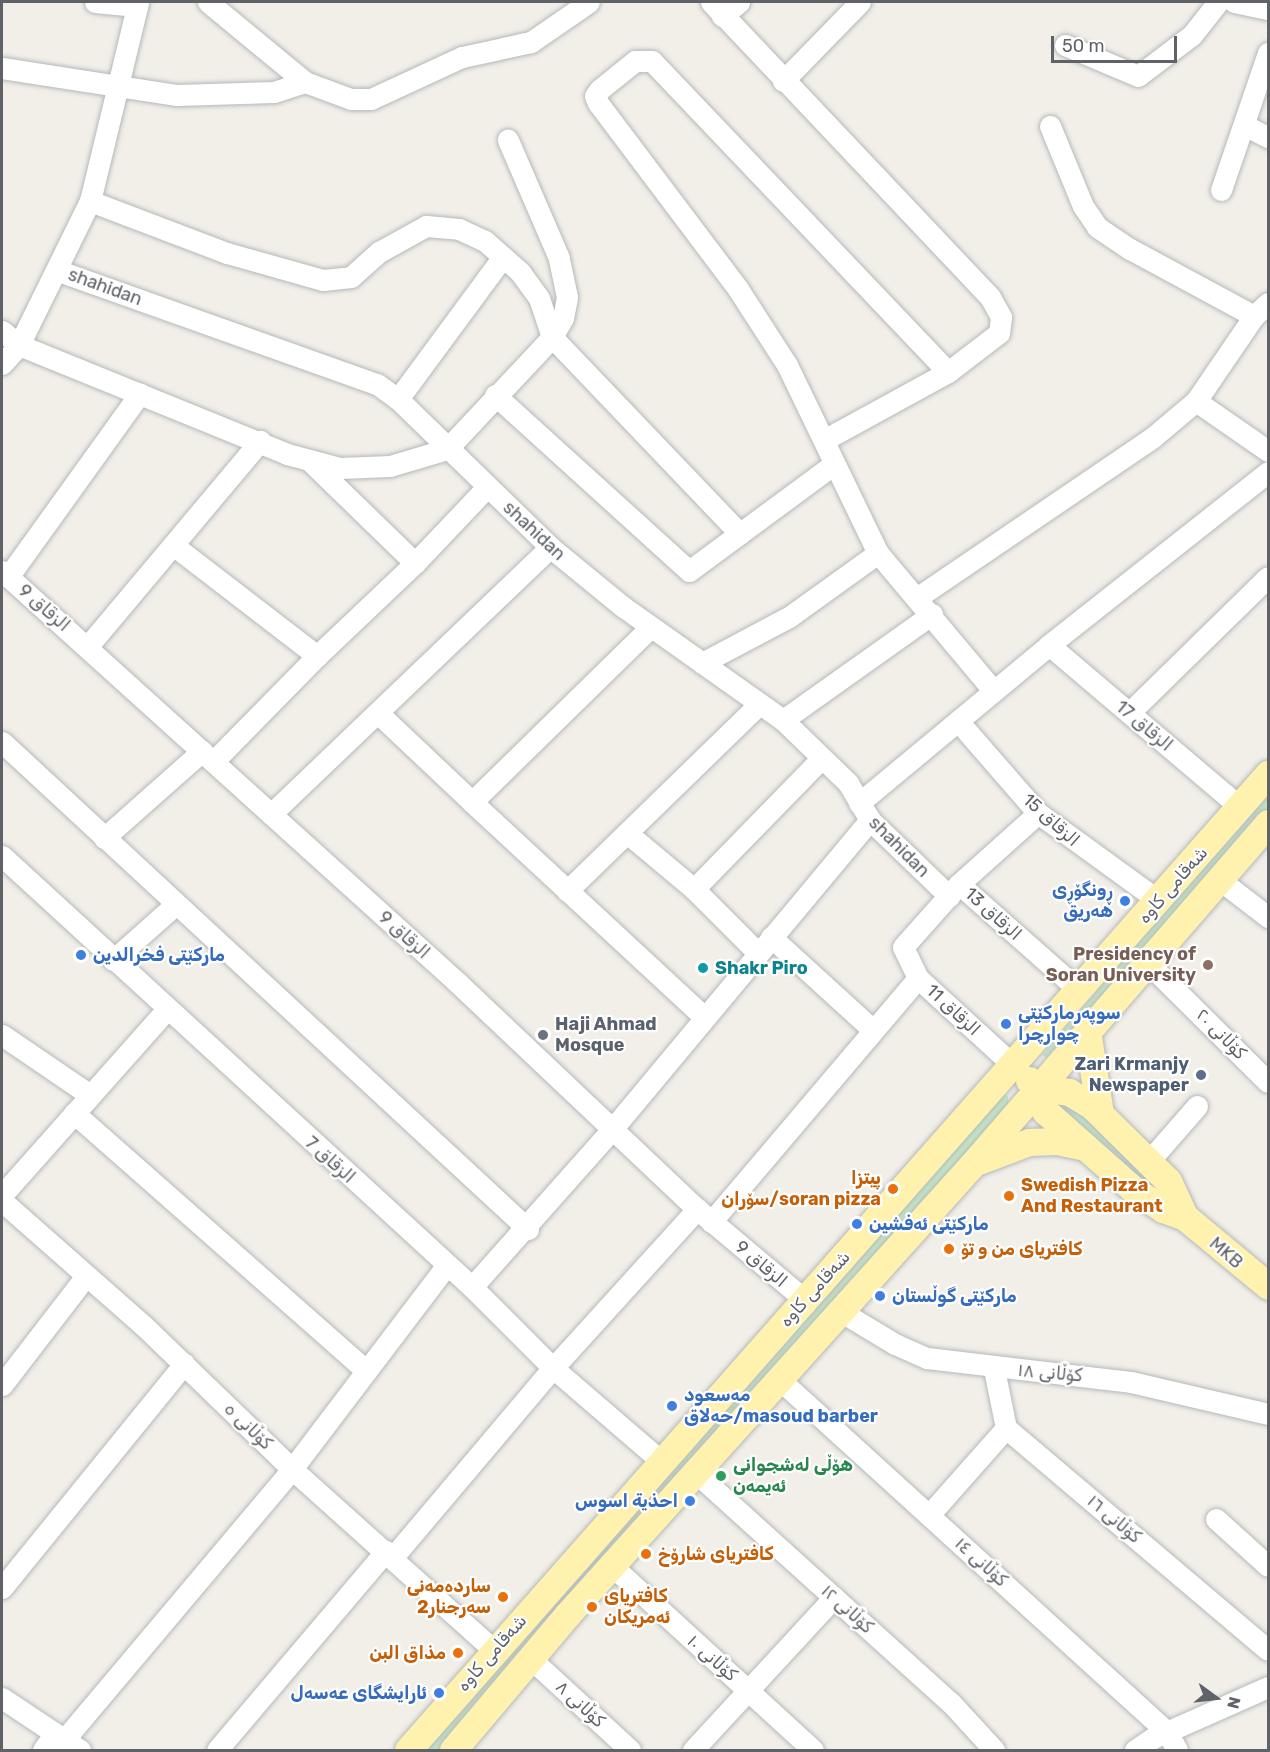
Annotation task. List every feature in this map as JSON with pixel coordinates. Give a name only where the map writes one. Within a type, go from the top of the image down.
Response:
[{"type":"main road","name":"شەقامی کاوە","points":[[408,1750],[661,1461],[1160,901],[1269,774]]},
{"type":"main road","name":"شەقامی کاوە","points":[[453,1750],[611,1565],[971,1166],[1087,1030],[1269,824]]},
{"type":"main road","points":[[1087,1030],[1100,1113]]},
{"type":"main road","points":[[1014,1066],[1038,1088],[1069,1092],[1100,1113],[1149,1161],[1175,1192],[1185,1217]]},
{"type":"main road","points":[[1038,1088],[1039,1101],[1045,1112],[1143,1197],[1185,1217]]},
{"type":"main road","points":[[971,1166],[1001,1150],[1029,1142],[1057,1141],[1085,1147]]},
{"type":"main road","name":"MKB","points":[[1185,1217],[1269,1286]]},
{"type":"street","points":[[2,364],[19,345],[90,201],[137,4],[95,2]]},
{"type":"street","points":[[208,2],[305,82],[351,99],[371,99],[462,57],[531,42],[589,2]]},
{"type":"street","points":[[738,2],[717,9],[990,297],[1001,317],[999,333],[948,372],[824,440]]},
{"type":"street","points":[[783,81],[860,2]]},
{"type":"street","points":[[1065,45],[1138,76],[1158,65],[1192,35],[1218,2]]},
{"type":"street","points":[[1234,2],[1269,9]]},
{"type":"street","points":[[1221,190],[1269,53]]},
{"type":"street","points":[[948,372],[652,61],[635,61],[599,90],[595,96],[598,103],[738,289],[787,365],[824,440],[833,465],[878,553],[918,597],[994,691]]},
{"type":"street","points":[[2,68],[177,95],[274,92],[305,82]]},
{"type":"street","points":[[1244,125],[1269,137]]},
{"type":"street","points":[[918,597],[1152,438],[1196,401],[1261,310],[1130,249],[1097,226],[1083,206],[1050,126]]},
{"type":"street","points":[[2,331],[19,345],[260,441],[339,468],[390,466],[447,449],[495,395],[552,337],[563,318],[567,297],[559,258],[508,140]]},
{"type":"street","points":[[90,201],[227,253],[323,280],[351,277],[379,252],[426,226],[459,229],[485,241],[520,272],[539,298],[552,337],[740,534]]},
{"type":"street","points":[[398,399],[502,258]]},
{"type":"street","name":"shahidan","points":[[56,270],[377,384],[398,399],[550,547],[651,627],[783,720],[848,783],[865,812],[954,890]]},
{"type":"street","points":[[5,574],[140,393]]},
{"type":"street","points":[[495,395],[689,571],[833,465]]},
{"type":"street","points":[[1196,401],[1269,451]]},
{"type":"street","points":[[88,646],[260,441]]},
{"type":"street","points":[[308,459],[415,563]]},
{"type":"street","points":[[472,1287],[528,1229],[614,1127],[764,945],[865,812],[958,721],[1049,645],[1269,472]]},
{"type":"street","points":[[104,838],[207,756],[317,656],[415,563],[487,488]]},
{"type":"street","points":[[173,545],[317,656]]},
{"type":"street","points":[[271,814],[379,714],[550,547]]},
{"type":"street","points":[[702,663],[789,617],[878,553]]},
{"type":"street","name":"الزقاق 9","points":[[5,574],[88,646],[614,1127],[704,1215],[805,1300]]},
{"type":"street","points":[[1129,713],[1269,577]]},
{"type":"street","points":[[783,720],[932,614]]},
{"type":"street","points":[[472,802],[651,627]]},
{"type":"street","name":"الزقاق 17","points":[[1049,645],[1240,807]]},
{"type":"street","points":[[567,891],[759,704]]},
{"type":"street","points":[[379,714],[704,1017]]},
{"type":"street","name":"الزقاق 15","points":[[958,721],[1038,813],[1160,901]]},
{"type":"street","points":[[2,742],[175,905],[528,1229]]},
{"type":"street","points":[[694,889],[822,758]]},
{"type":"street","points":[[954,890],[1038,813]]},
{"type":"street","points":[[627,833],[694,889],[873,1030]]},
{"type":"street","name":"الزقاق 7","points":[[2,856],[446,1266],[472,1287],[553,1368],[661,1461]]},
{"type":"street","points":[[1220,880],[1269,917]]},
{"type":"street","name":"الزقاق 11","points":[[954,890],[903,947],[918,978],[1014,1066]]},
{"type":"street","name":"الزقاق 13","points":[[954,890],[1080,991]]},
{"type":"street","points":[[113,960],[175,905]]},
{"type":"street","name":"کۆڵانی ٢٠","points":[[1148,962],[1269,1082]]},
{"type":"street","points":[[217,1750],[553,1368],[704,1215],[918,978]]},
{"type":"street","points":[[2,1195],[167,1009]]},
{"type":"street","points":[[2,1035],[90,1095]]},
{"type":"street","points":[[1149,1161],[1197,1106]]},
{"type":"street","points":[[74,1113],[366,1370]]},
{"type":"street","name":"کۆڵانی ٥","points":[[2,1201],[184,1364],[292,1469],[494,1650]]},
{"type":"street","points":[[2,1698],[60,1744],[292,1469],[446,1266]]},
{"type":"street","points":[[2,1384],[86,1276]]},
{"type":"street","name":"کۆڵانی ١٨","points":[[840,1311],[895,1344],[927,1358],[994,1369],[1045,1370],[1131,1382],[1269,1414]]},
{"type":"street","points":[[2,1588],[184,1364]]},
{"type":"street","points":[[929,1515],[1006,1428],[994,1369]]},
{"type":"street","name":"کۆڵانی ١٤","points":[[779,1379],[1167,1731],[1177,1750]]},
{"type":"street","name":"کۆڵانی ١٦","points":[[1006,1428],[1269,1650]]},
{"type":"street","name":"کۆڵانی ١٢","points":[[695,1472],[951,1703],[994,1750]]},
{"type":"street","points":[[1216,1519],[1269,1566]]},
{"type":"street","name":"کۆڵانی ١٠","points":[[611,1565],[813,1750]]},
{"type":"street","points":[[693,1750],[746,1688],[834,1597]]},
{"type":"street","name":"کۆڵانی ٨","points":[[530,1658],[630,1750]]},
{"type":"street","points":[[1135,1750],[1167,1731],[1269,1687]]},
{"type":"green space","points":[[1268,792],[1268,808],[1046,1058],[1042,1055]]},
{"type":"green space","points":[[1003,1094],[1008,1096],[1008,1105],[440,1750],[425,1750]]},
{"type":"green space","points":[[1058,1100],[1073,1101],[1162,1190],[1154,1191],[1055,1111]]},
{"type":"place","name":"ڕونگۆڕی هەریق","points":[[1125,901]]},
{"type":"place","name":"مارکێتی فخرالدین","points":[[81,955]]},
{"type":"place","name":"Presidency of Soran University","points":[[1208,965]]},
{"type":"place","name":"Shakr Piro","points":[[703,968]]},
{"type":"place","name":"سوپەرمارکێتی چوارچرا","points":[[1006,1024]]},
{"type":"place","name":"Haji Ahmad Mosque","points":[[543,1035]]},
{"type":"place","name":"Zari Krmanjy Newspaper","points":[[1201,1075]]},
{"type":"place","name":"پیتزا سۆران/soran pizza","points":[[893,1189]]},
{"type":"place","name":"Swedish Pizza And Restaurant","points":[[1009,1196]]},
{"type":"place","name":"مارکێتی ئەفشین","points":[[857,1224]]},
{"type":"place","name":"کافتریای من و تۆ","points":[[949,1249]]},
{"type":"place","name":"مارکێتی گوڵستان","points":[[880,1296]]},
{"type":"place","name":"مەسعود حەلاق/masoud barber","points":[[672,1406]]},
{"type":"place","name":"هۆڵی لەشجوانی ئەیمەن","points":[[721,1476]]},
{"type":"place","name":"احذية اسوس","points":[[690,1501]]},
{"type":"place","name":"کافتریای شارۆخ","points":[[646,1554]]},
{"type":"place","name":"ساردەمەنی سەرجنار2","points":[[503,1597]]},
{"type":"place","name":"کافتریای ئەمریکان","points":[[592,1607]]},
{"type":"place","name":"مذاق البن","points":[[458,1653]]},
{"type":"place","name":"ئارايشگاى عەسەل","points":[[439,1693]]}]
